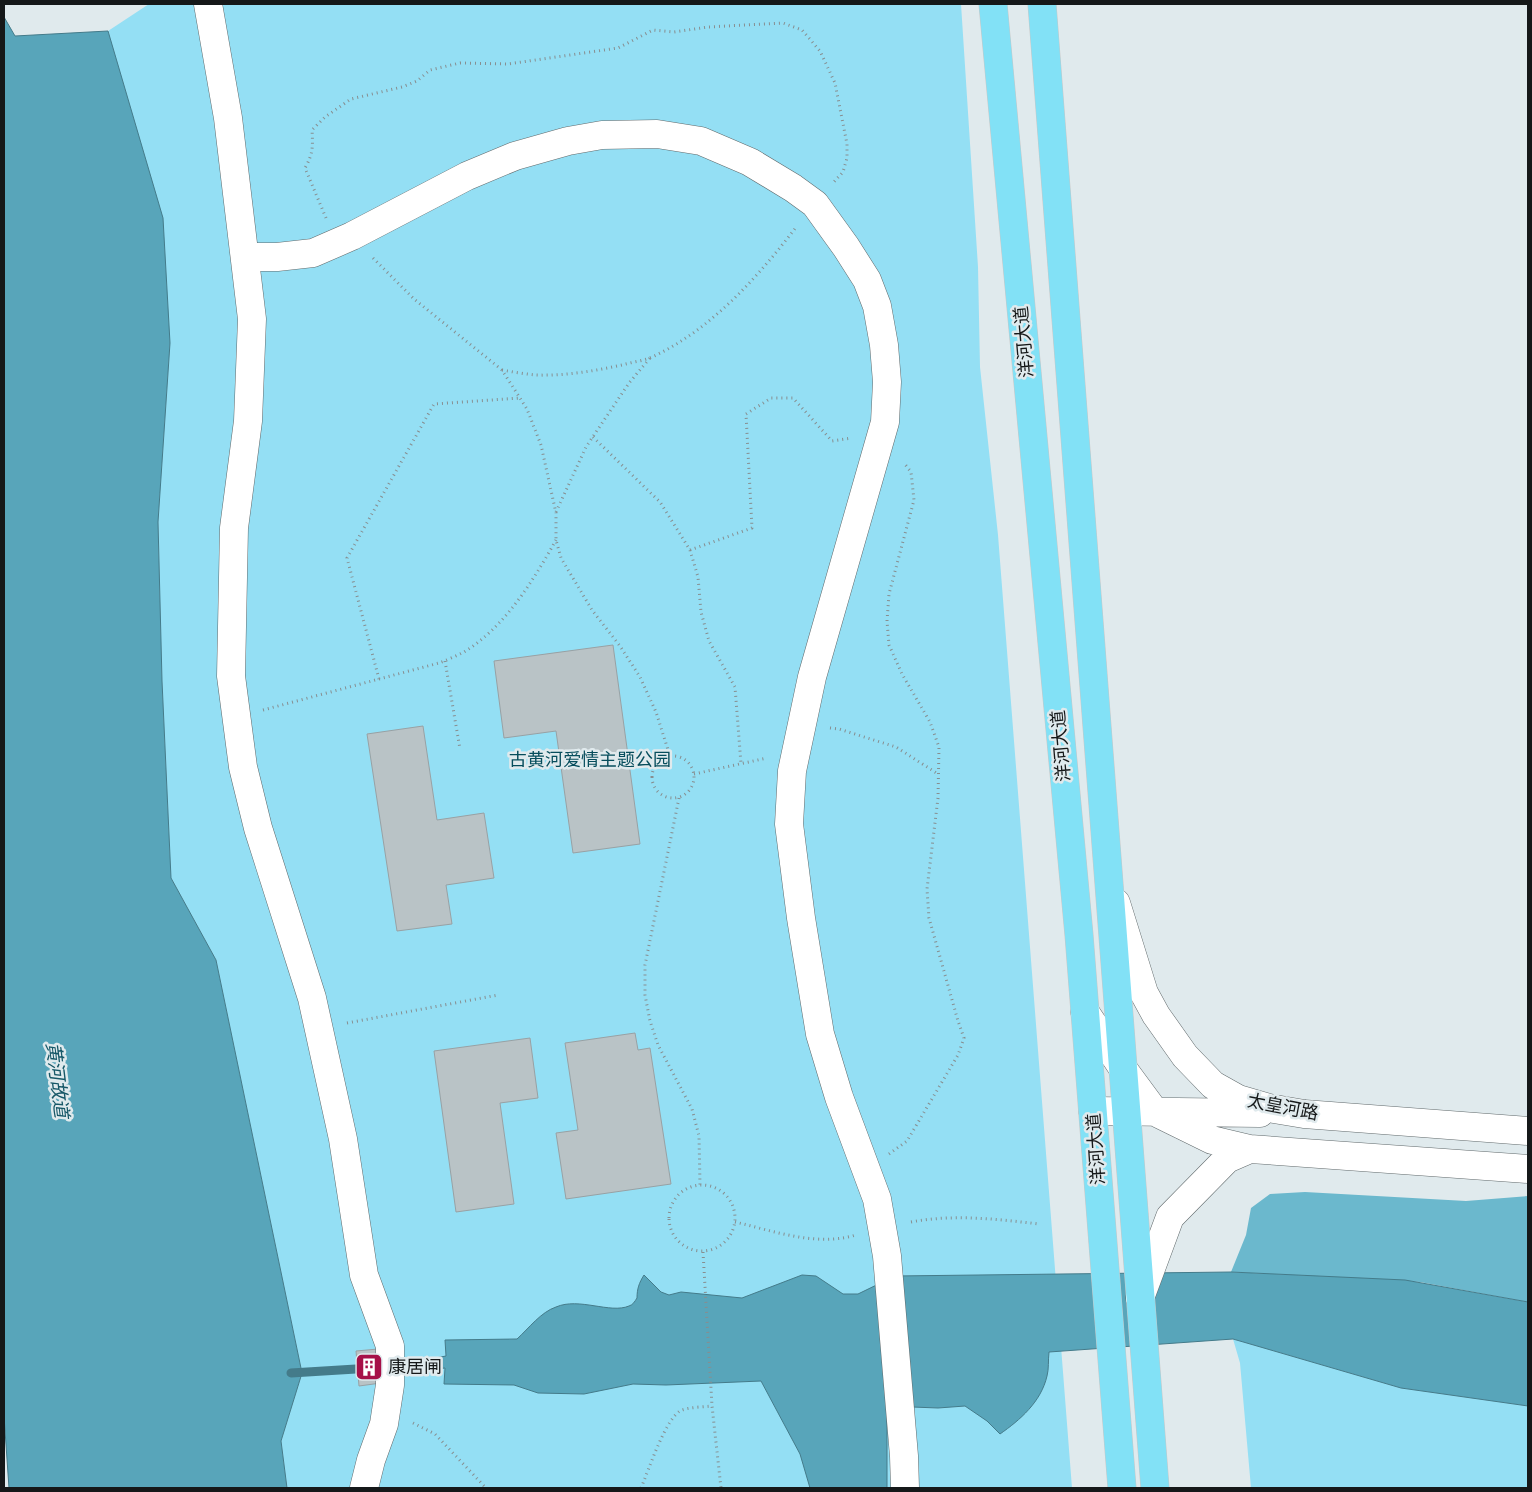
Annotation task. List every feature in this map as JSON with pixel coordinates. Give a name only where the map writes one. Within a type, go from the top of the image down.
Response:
[{"type":"main road","name":"洋河大道","points":[[993,4],[1085,1012],[1122,1488]]},
{"type":"main road","name":"洋河大道","points":[[1042,4],[1155,1488]]},
{"type":"street","points":[[208,4],[228,118],[252,320],[248,421],[234,528],[231,676],[243,766],[258,828],[312,998],[343,1139],[364,1275],[390,1346],[390,1385],[384,1424],[371,1460],[364,1488]]},
{"type":"street","points":[[245,257],[277,257],[313,253],[345,240],[467,176],[515,156],[568,141],[602,135],[657,134],[701,141],[750,162],[793,188],[814,204],[846,247],[867,280],[876,306],[884,345],[887,382],[883,431],[812,676],[792,771],[789,824],[801,918],[820,1034],[839,1097],[877,1199],[887,1256],[905,1488]]},
{"type":"street","name":"太皇河路","points":[[1110,882],[1144,993],[1156,1015],[1185,1056],[1213,1085],[1238,1099],[1269,1108],[1304,1114],[1528,1131]]},
{"type":"street","points":[[1085,1012],[1155,1112],[1212,1140],[1250,1149],[1528,1169]]},
{"type":"street","points":[[1093,1111],[1304,1114]]},
{"type":"street","points":[[1140,1298],[1170,1217],[1227,1159],[1250,1149]]},
{"type":"path","points":[[502,370],[535,375],[570,374],[598,370],[651,358],[692,334],[721,310],[772,258],[814,204],[843,172],[847,158],[847,144],[835,83],[820,51],[802,30],[783,23],[708,27],[674,32],[653,30],[618,48],[508,64],[460,63],[430,70],[416,81],[402,87],[351,98],[325,117],[312,130],[312,156],[305,168],[345,240],[502,370],[527,409],[541,445],[556,512],[556,540],[561,558],[592,610],[620,646],[640,677],[656,712],[670,756]]},
{"type":"path","points":[[556,512],[586,447],[629,383],[651,358]]},
{"type":"path","points":[[379,679],[348,558],[434,404],[520,398]]},
{"type":"path","points":[[690,550],[752,528],[746,414],[771,398],[793,398],[832,440],[850,439],[883,431],[911,472],[914,500],[889,594],[887,621],[889,645],[902,674],[916,696],[933,730],[939,747],[938,798],[927,889],[929,918],[964,1038],[958,1055],[907,1141],[867,1171]]},
{"type":"path","points":[[593,437],[660,502],[690,550],[698,578],[702,612],[709,641],[735,688],[741,764]]},
{"type":"path","points":[[236,717],[445,661],[463,652],[482,639],[509,611],[538,571],[556,540]]},
{"type":"path","points":[[445,661],[460,749]]},
{"type":"path","points":[[801,724],[839,729],[896,747],[938,774]]},
{"type":"path","points":[[694,774],[796,753]]},
{"type":"path","points":[[670,756],[684,759],[694,774],[694,784],[690,790],[679,798],[665,797],[654,788],[652,782],[654,768],[663,758],[670,756]]},
{"type":"path","points":[[679,798],[645,965],[645,995],[650,1021],[658,1045],[692,1109],[699,1136],[700,1185]]},
{"type":"path","points":[[319,1028],[498,995]]},
{"type":"path","points":[[700,1185],[711,1186],[721,1191],[729,1199],[734,1210],[735,1222],[733,1232],[726,1241],[718,1248],[703,1252],[688,1249],[679,1243],[672,1235],[668,1214],[678,1194],[688,1187],[700,1185]]},
{"type":"path","points":[[703,1252],[712,1406],[721,1488]]},
{"type":"path","points":[[641,1488],[664,1432],[673,1417],[680,1411],[712,1406]]},
{"type":"path","points":[[386,1410],[435,1434],[486,1488]]},
{"type":"green space","name":"古黄河爱情主题公园","points":[[149,4],[961,4],[978,267],[980,367],[998,535],[1072,1488],[287,1488],[281,1441],[302,1373],[216,960],[171,878],[162,681],[158,522],[170,343],[108,31]]},
{"type":"green space","points":[[1233,1339],[1401,1388],[1528,1406],[1528,1488],[1251,1488],[1240,1363]]},
{"type":"shaded area","points":[[1305,1192],[1466,1201],[1528,1196],[1528,1302],[1420,1282],[1231,1272],[1246,1235],[1251,1208],[1270,1194]]},
{"type":"water","name":"黄河故道","points":[[4,17],[15,36],[108,31],[163,218],[170,343],[158,522],[162,681],[171,878],[216,960],[302,1373],[281,1441],[287,1488],[9,1488],[4,1416]]},
{"type":"water","points":[[1231,1272],[1405,1280],[1528,1302],[1528,1406],[1401,1388],[1233,1339],[1049,1352],[1048,1373],[1040,1394],[1029,1410],[1000,1434],[987,1421],[965,1406],[938,1408],[887,1406],[887,1488],[810,1488],[800,1454],[761,1381],[666,1385],[633,1384],[584,1394],[538,1393],[514,1385],[444,1384],[445,1368],[426,1370],[425,1360],[446,1356],[445,1340],[517,1339],[545,1313],[565,1304],[584,1304],[613,1308],[630,1305],[637,1298],[637,1292],[644,1275],[661,1292],[669,1295],[681,1292],[742,1298],[802,1275],[816,1276],[843,1294],[858,1294],[895,1276]]},
{"type":"building","points":[[613,645],[640,844],[573,853],[556,731],[504,738],[494,661]]},
{"type":"building","points":[[423,726],[437,820],[484,813],[494,878],[446,885],[452,924],[397,931],[367,734]]},
{"type":"building","points":[[635,1033],[638,1050],[650,1048],[671,1184],[566,1199],[556,1133],[578,1130],[565,1043]]},
{"type":"building","points":[[530,1038],[538,1098],[500,1103],[514,1204],[456,1212],[434,1051]]},
{"type":"building","name":"康居闸","points":[[378,1349],[381,1383],[359,1386],[356,1351]]},
{"type":"waterway","points":[[291,1373],[356,1369]]},
{"type":"place","name":"康居闸","points":[[369,1367]]}]
